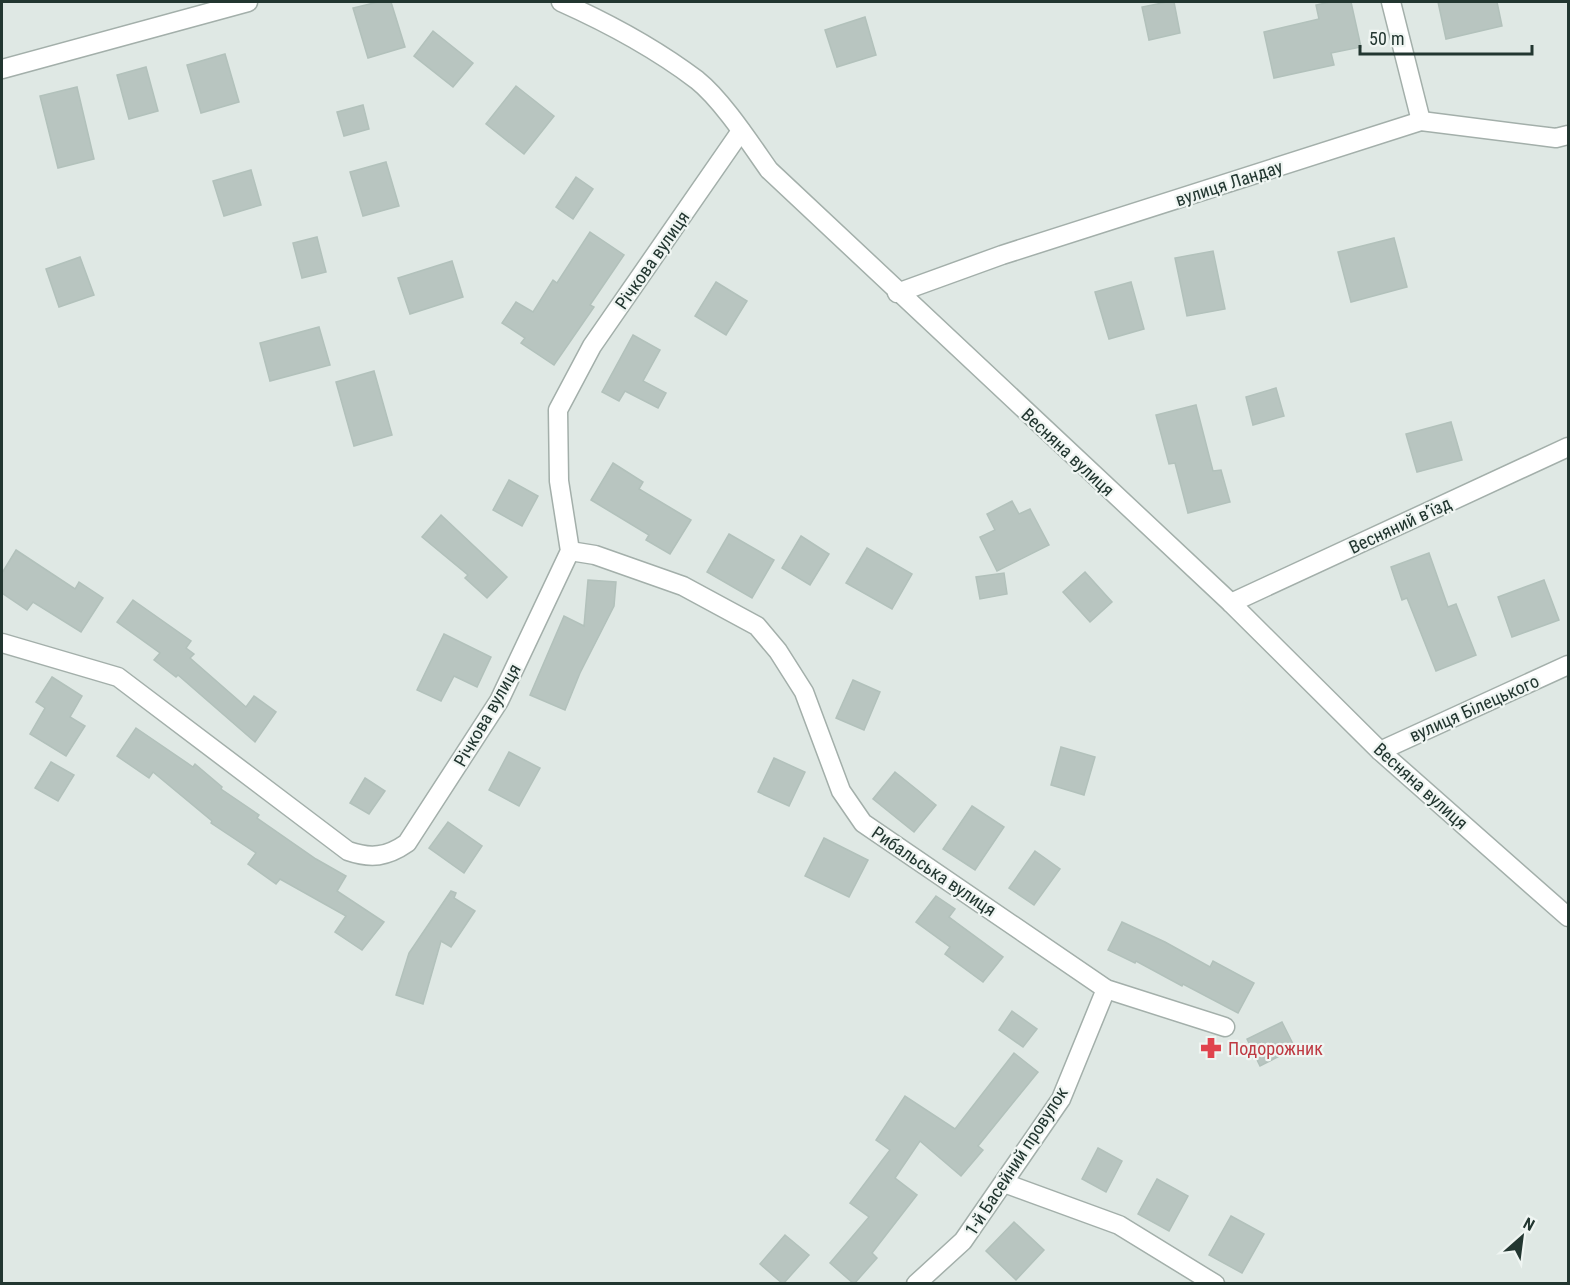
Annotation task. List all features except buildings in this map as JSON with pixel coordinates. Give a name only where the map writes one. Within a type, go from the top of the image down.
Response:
[{"type":"street","points":[[2,69],[248,2]]},
{"type":"street","name":"Весняна вулиця","points":[[561,2],[607,22],[698,81],[741,132],[769,170],[1231,603],[1380,751],[1569,917]]},
{"type":"street","points":[[1391,2],[1421,120]]},
{"type":"street","name":"вулиця Ландау","points":[[897,292],[1002,255],[1421,120],[1556,138],[1569,135]]},
{"type":"street","name":"Річкова вулиця","points":[[2,643],[118,677],[348,851],[363,856],[379,856],[394,852],[407,843],[417,831],[499,701],[570,551],[559,481],[558,410],[592,346],[741,132]]},
{"type":"street","name":"Весняний вʼїзд","points":[[1231,603],[1569,447]]},
{"type":"street","name":"Рибальська вулиця","points":[[570,551],[595,555],[683,586],[757,626],[778,651],[804,692],[841,791],[863,823],[1106,989],[1225,1027]]},
{"type":"street","name":"вулиця Білецького","points":[[1380,751],[1569,665]]},
{"type":"street","name":"1-й Басейний провулок","points":[[916,1284],[963,1241],[1061,1099],[1106,989]]},
{"type":"street","points":[[1004,1183],[1119,1225],[1215,1284]]},
{"type":"place","name":"Подорожник","points":[[1211,1048]]}]
